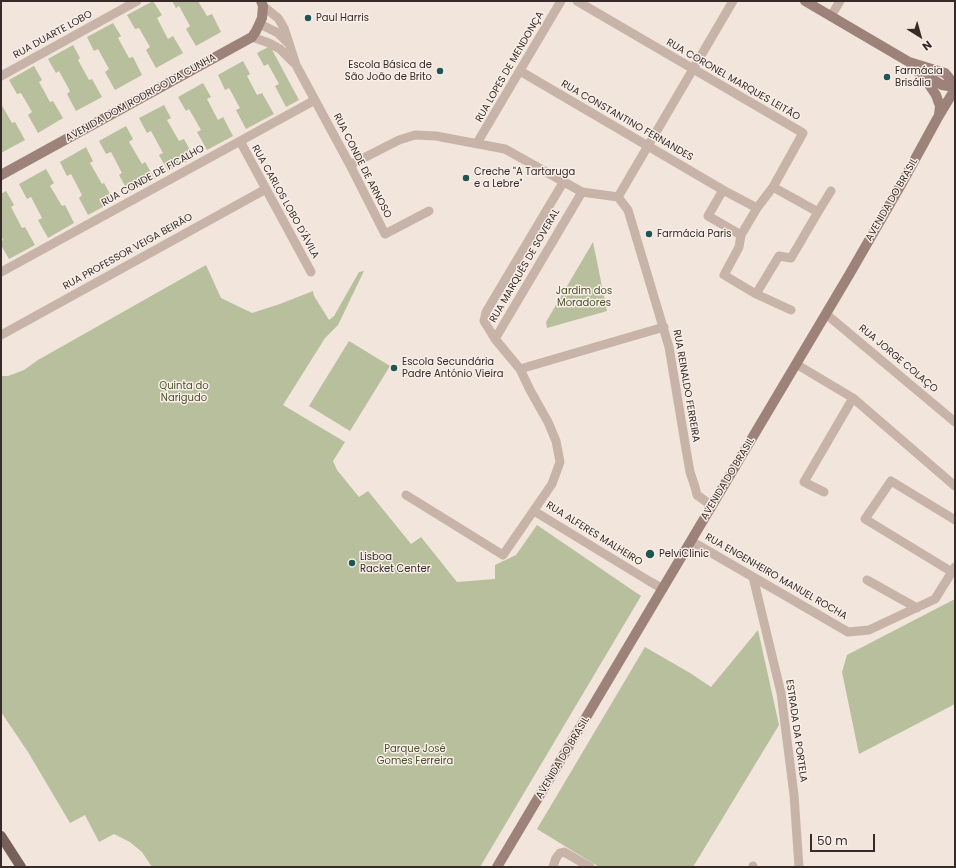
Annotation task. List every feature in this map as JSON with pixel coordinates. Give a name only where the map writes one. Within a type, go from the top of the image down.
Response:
[{"type":"main road","points":[[805,1],[909,62],[919,71],[942,85],[955,87]]},
{"type":"main road","name":"AVENIDA DOM RODRIGO DA CUNHA","points":[[1,175],[252,37],[262,18],[262,4]]},
{"type":"main road","points":[[909,62],[945,73],[955,87]]},
{"type":"main road","points":[[919,71],[939,100],[940,110],[937,119]]},
{"type":"main road","name":"AVENIDA DO BRASIL","points":[[498,867],[826,314],[900,187],[955,87]]},
{"type":"main road","points":[[1,836],[21,867]]},
{"type":"street","name":"RUA DUARTE LOBO","points":[[1,76],[137,1]]},
{"type":"street","name":"RUA LOPES DE MENDONÇA","points":[[477,143],[561,1]]},
{"type":"street","name":"RUA CORONEL MARQUES LEITÃO","points":[[577,1],[803,133],[773,186],[757,208],[741,235],[739,247],[724,275],[756,294]]},
{"type":"street","points":[[350,165],[399,140],[415,135],[436,136],[505,149],[582,192],[618,197],[733,1]]},
{"type":"street","points":[[831,16],[840,1]]},
{"type":"street","name":"RUA CONDE DE ARNOSO","points":[[262,4],[278,18],[284,28],[296,65],[385,234],[429,210]]},
{"type":"street","points":[[260,24],[278,33],[288,43]]},
{"type":"street","name":"RUA CONDE DE ARNOSO","points":[[252,37],[280,49],[296,65]]},
{"type":"street","name":"RUA CONSTANTINO FERNANDES","points":[[520,71],[757,208]]},
{"type":"street","name":"RUA CONDE DE FICALHO","points":[[1,272],[315,100]]},
{"type":"street","name":"RUA CARLOS LOBO D'ÁVILA","points":[[240,141],[311,272]]},
{"type":"street","name":"RUA MARQUÊS DE SOVERAL","points":[[564,181],[486,312],[484,321],[495,339],[582,192]]},
{"type":"street","points":[[773,186],[818,212]]},
{"type":"street","name":"RUA PROFESSOR VEIGA BEIRÃO","points":[[1,335],[266,189]]},
{"type":"street","points":[[724,190],[708,216],[741,235]]},
{"type":"street","points":[[791,310],[756,294],[779,256],[791,258],[831,191]]},
{"type":"street","name":"RUA REINALDO FERREIRA","points":[[618,197],[628,210],[664,327],[669,347],[693,482],[697,495],[712,506]]},
{"type":"street","name":"RUA JORGE COLAÇO","points":[[826,314],[955,422]]},
{"type":"street","points":[[520,369],[664,327]]},
{"type":"street","points":[[495,339],[520,369],[548,422],[556,442],[560,462],[552,484],[534,510]]},
{"type":"street","points":[[796,364],[853,398],[955,486]]},
{"type":"street","points":[[824,492],[804,482],[853,398]]},
{"type":"street","name":"RUA ENGENHEIRO MANUEL ROCHA","points":[[691,541],[848,632],[869,630],[935,600],[954,570],[865,519],[890,481],[955,520]]},
{"type":"street","name":"RUA ALFERES MALHEIRO","points":[[406,495],[503,555],[534,510],[649,582],[663,589]]},
{"type":"street","name":"ESTRADA DA PORTELA","points":[[753,577],[781,693],[794,795],[799,867]]},
{"type":"street","points":[[867,580],[917,608]]},
{"type":"street","points":[[553,867],[560,852],[564,852],[590,867]]},
{"type":"green space","points":[[153,1],[162,15],[157,18],[168,39],[173,36],[183,53],[156,68],[146,50],[150,47],[139,28],[135,29],[127,15]]},
{"type":"green space","points":[[172,1],[198,1],[207,16],[212,14],[221,32],[196,46],[186,29],[190,26],[179,6],[176,8]]},
{"type":"green space","points":[[113,23],[121,36],[118,38],[129,58],[133,57],[142,75],[115,90],[105,72],[109,69],[98,49],[94,51],[87,37]]},
{"type":"green space","points":[[73,45],[80,58],[78,60],[89,80],[92,79],[102,97],[76,111],[67,94],[70,91],[59,71],[56,73],[48,59]]},
{"type":"green space","points":[[270,46],[299,100],[286,107],[275,86],[279,84],[268,64],[264,66],[257,53]]},
{"type":"green space","points":[[243,61],[250,74],[247,76],[257,95],[262,93],[274,114],[246,129],[236,110],[240,108],[229,88],[225,90],[218,75]]},
{"type":"green space","points":[[34,66],[42,80],[39,82],[50,102],[53,101],[63,118],[38,133],[28,115],[32,112],[21,93],[17,94],[9,80]]},
{"type":"green space","points":[[203,83],[211,97],[207,99],[218,120],[223,117],[233,136],[207,150],[197,132],[201,130],[189,109],[186,111],[178,97]]},
{"type":"green space","points":[[1,104],[12,123],[15,122],[25,140],[1,153]]},
{"type":"green space","points":[[164,105],[171,118],[167,120],[179,141],[184,139],[194,158],[168,171],[159,155],[163,153],[151,131],[147,133],[139,118]]},
{"type":"green space","points":[[126,126],[133,139],[129,142],[142,164],[145,162],[155,179],[129,193],[119,175],[122,173],[111,152],[106,154],[99,141]]},
{"type":"green space","points":[[86,147],[93,161],[90,163],[114,201],[88,215],[79,198],[82,195],[71,174],[67,176],[60,162]]},
{"type":"green space","points":[[46,169],[54,183],[50,186],[62,206],[65,205],[74,223],[48,238],[38,220],[42,218],[31,197],[27,199],[19,184]]},
{"type":"green space","points":[[6,191],[14,205],[11,207],[22,228],[25,227],[35,245],[9,259],[1,245],[1,241],[3,240],[1,236],[1,194]]},
{"type":"green space","name":"Jardim dos Moradores","points":[[593,242],[607,311],[547,328],[546,322]]},
{"type":"green space","name":"Parque José Gomes Ferreira","points":[[206,265],[221,298],[252,313],[313,291],[314,296],[329,320],[334,316],[359,272],[364,271],[338,325],[325,338],[283,405],[345,442],[333,461],[337,470],[359,497],[368,491],[411,544],[421,537],[457,582],[495,579],[495,565],[516,555],[537,525],[641,596],[480,867],[152,867],[142,852],[130,842],[114,834],[99,842],[85,815],[70,823],[28,752],[1,712],[1,376],[8,376],[24,370],[38,360]]},
{"type":"green space","points":[[349,341],[390,366],[350,431],[309,406]]},
{"type":"green space","points":[[955,599],[955,704],[859,754],[842,672],[847,655]]},
{"type":"green space","points":[[758,630],[779,725],[693,867],[599,867],[537,829],[645,647],[711,687]]},
{"type":"place","name":"Paul Harris","points":[[308,18]]},
{"type":"place","name":"Escola Básica de São João de Brito","points":[[440,71]]},
{"type":"place","name":"Farmácia Brisália","points":[[887,77]]},
{"type":"place","name":"Creche \"A Tartaruga e a Lebre\"","points":[[466,178]]},
{"type":"place","name":"Farmácia Paris","points":[[649,234]]},
{"type":"place","name":"Escola Secundária Padre António Vieira","points":[[394,368]]},
{"type":"place","name":"PelviClinic","points":[[650,554]]},
{"type":"place","name":"Lisboa Racket Center","points":[[352,563]]},
{"type":"park label","name":"Quinta do Narigudo","points":[[184,392]]}]
